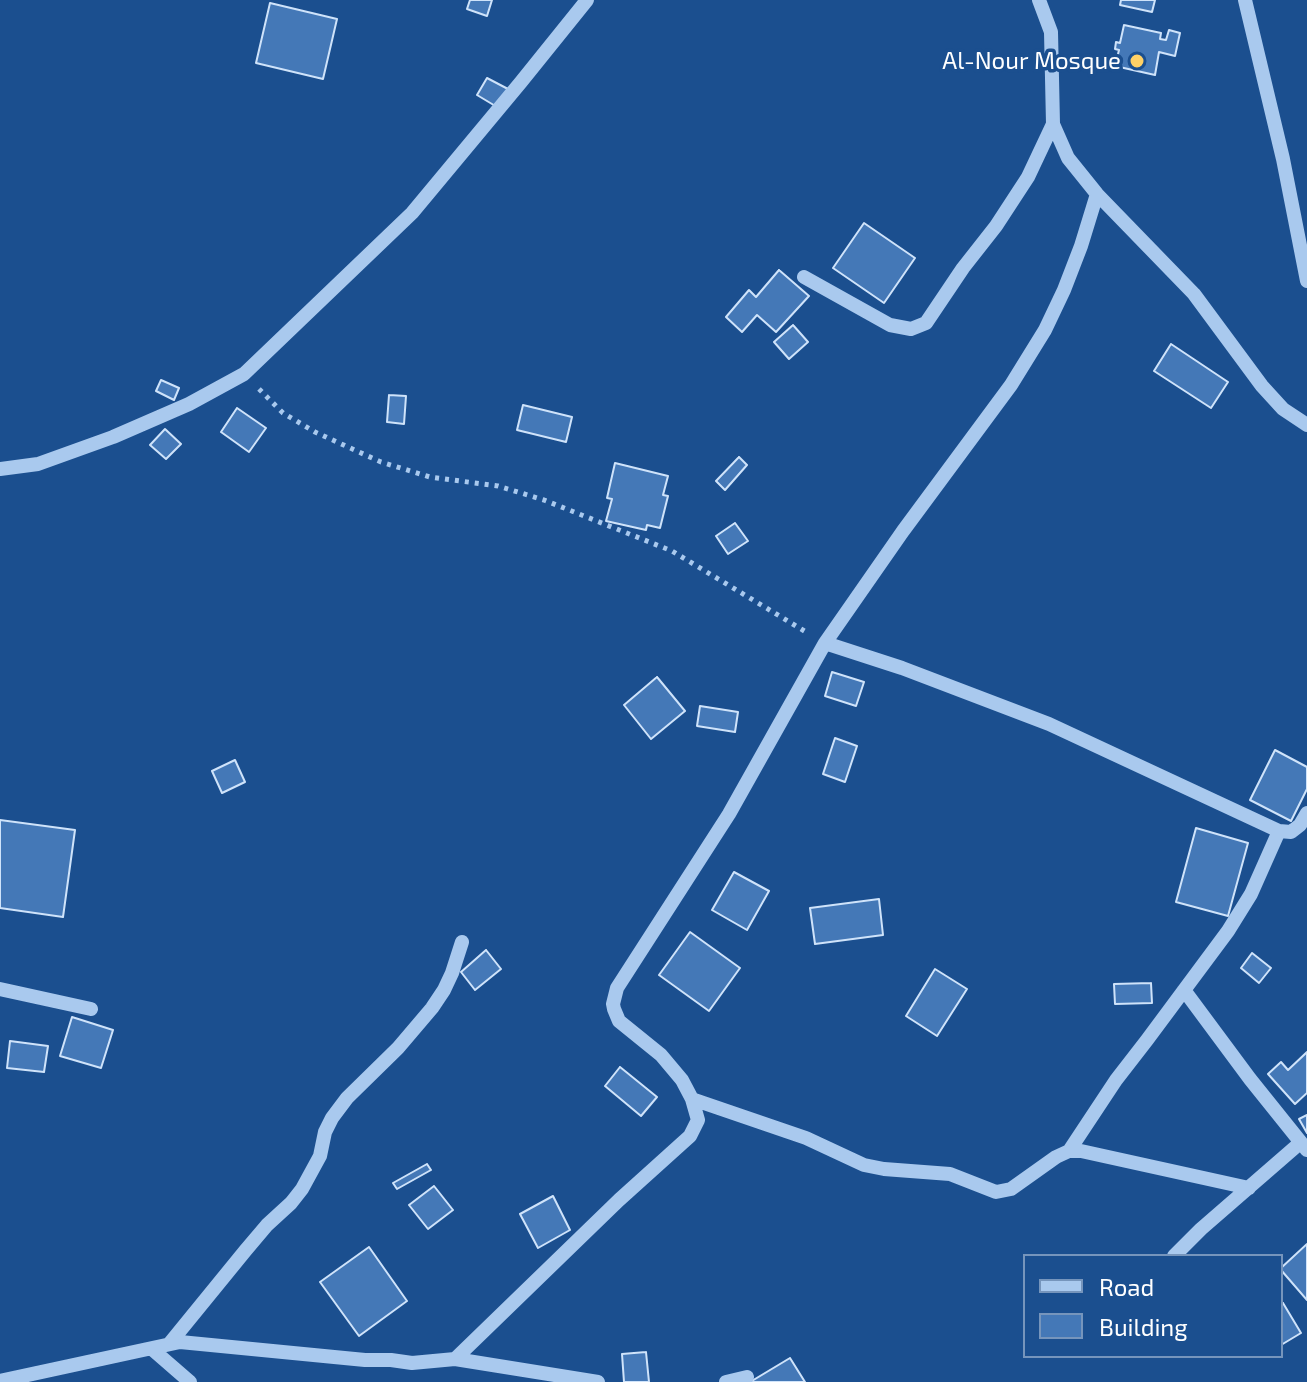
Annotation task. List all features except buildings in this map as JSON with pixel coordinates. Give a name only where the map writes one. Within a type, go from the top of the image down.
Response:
[{"type":"street","points":[[0,469],[38,464],[113,437],[189,404],[244,374],[412,213],[587,0]]},
{"type":"street","points":[[1039,0],[1051,32],[1053,124],[1068,158],[1097,194],[1194,294],[1262,386],[1283,409],[1307,425]]},
{"type":"street","points":[[1245,0],[1283,159],[1307,281]]},
{"type":"street","points":[[804,277],[890,325],[911,329],[926,323],[1028,177],[1053,124]]},
{"type":"street","points":[[455,1359],[619,1200],[690,1136],[698,1120],[692,1099],[682,1080],[661,1055],[619,1021],[614,1009],[617,988],[729,814],[825,643],[1011,385],[1045,330],[1081,246],[1097,194]]},
{"type":"street","points":[[825,643],[902,668],[1049,724],[1279,831],[1291,832],[1307,813]]},
{"type":"street","points":[[1069,1151],[1116,1080],[1228,931],[1251,894],[1279,831]]},
{"type":"street","points":[[170,1343],[267,1225],[302,1189],[320,1156],[325,1132],[332,1118],[432,1008],[452,973],[462,942]]},
{"type":"street","points":[[0,989],[91,1009]]},
{"type":"street","points":[[1176,1254],[1249,1188],[1303,1147],[1184,990]]},
{"type":"street","points":[[692,1099],[806,1138],[864,1165],[950,1174],[996,1192],[1011,1189],[1069,1151],[1081,1151],[1249,1188]]},
{"type":"street","points":[[0,1381],[170,1343],[192,1342],[333,1358],[412,1363],[455,1359],[598,1382]]},
{"type":"street","points":[[152,1349],[190,1382]]},
{"type":"street","points":[[726,1382],[747,1377]]},
{"type":"path","points":[[244,374],[283,413],[341,445],[381,462],[430,477],[498,486],[544,500],[672,551],[825,643]]},
{"type":"place","name":"Al-Nour Mosque","points":[[1137,61]]}]
